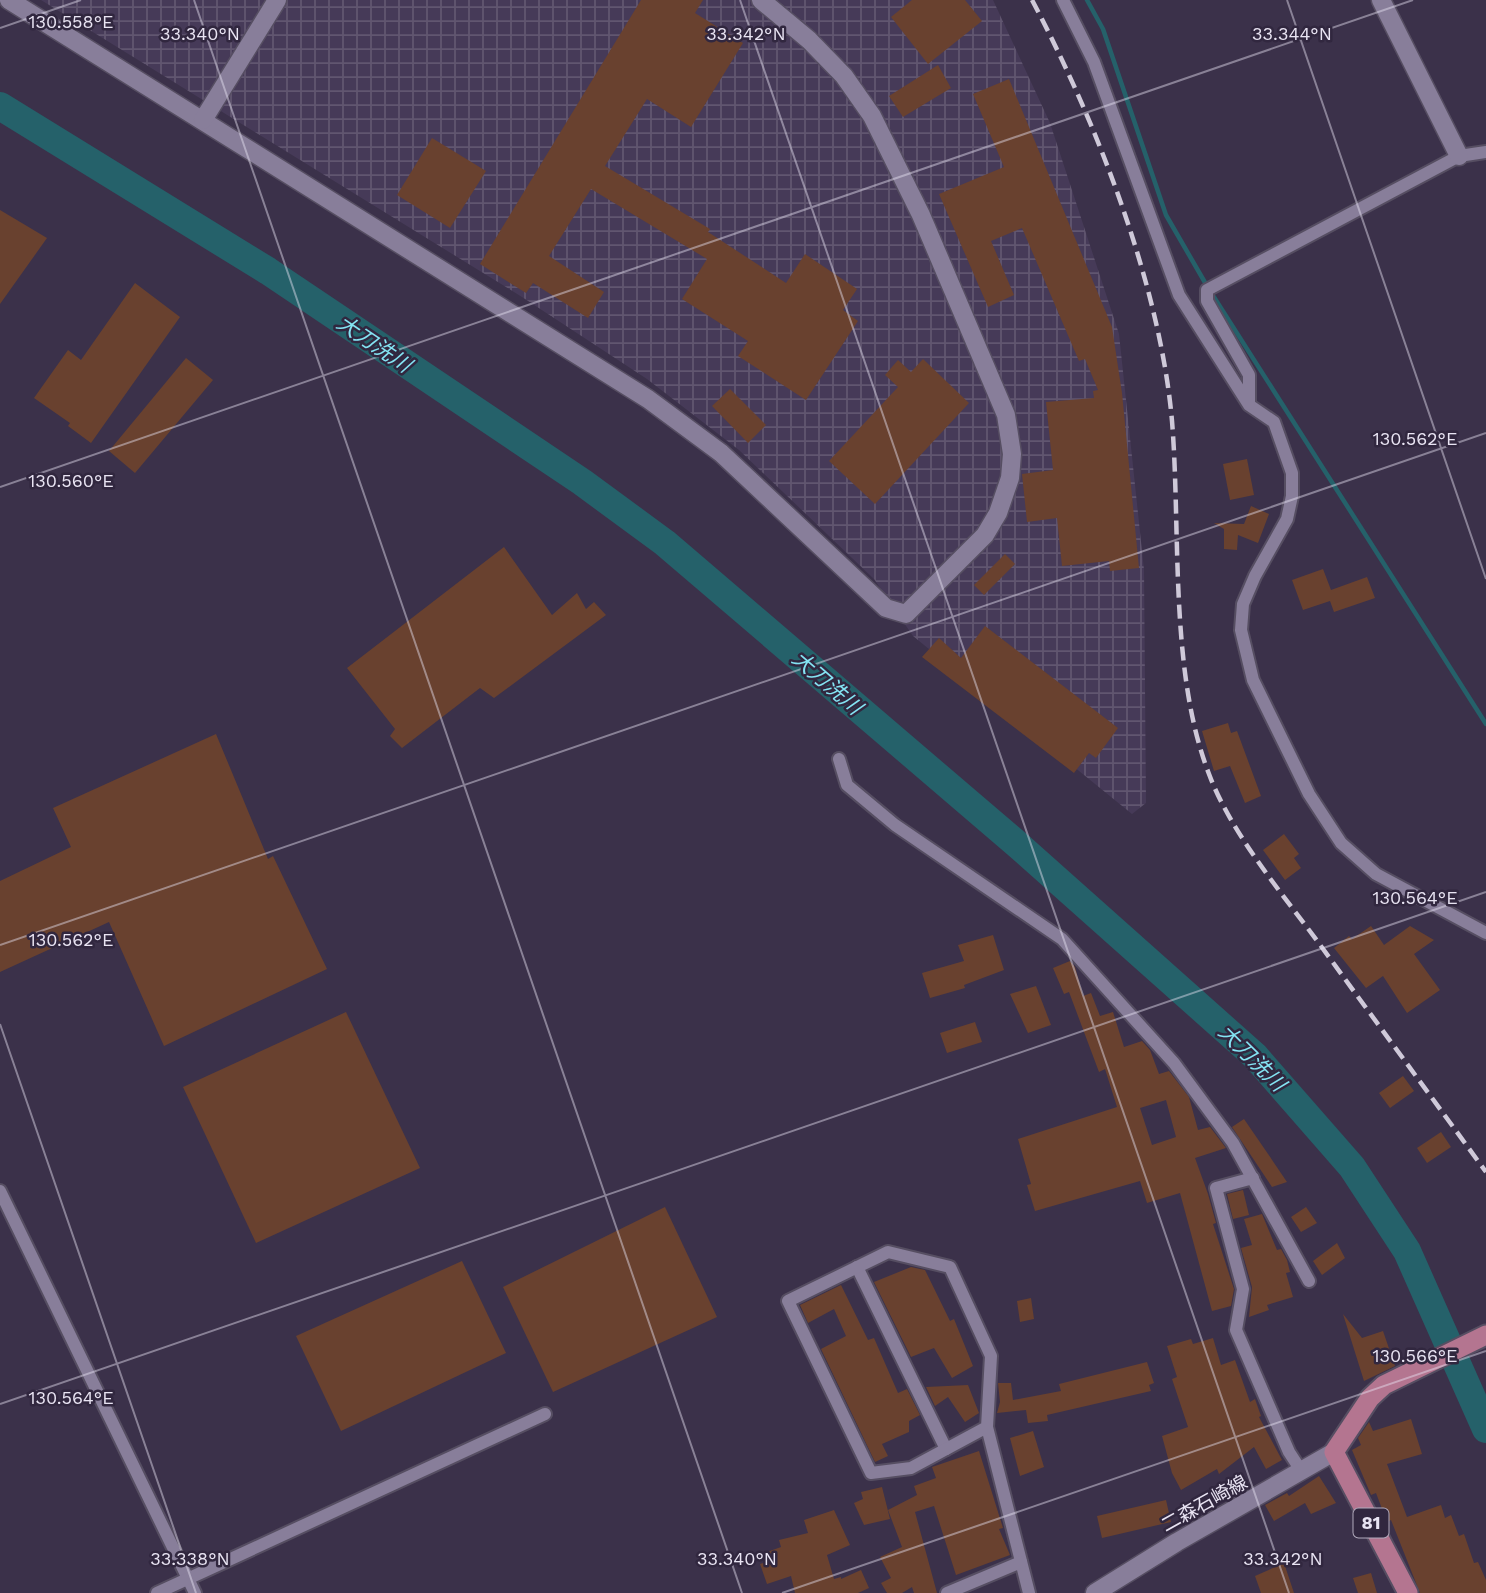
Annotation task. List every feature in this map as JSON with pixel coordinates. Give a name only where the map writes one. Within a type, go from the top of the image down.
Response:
[{"type":"main road","points":[[1334,1452],[1370,1398],[1384,1385],[1486,1335]]},
{"type":"main road","name":"81","points":[[1334,1452],[1408,1593]]},
{"type":"street","points":[[9,0],[648,400],[721,453],[886,608],[906,614],[985,535],[998,513],[1010,478],[1012,454],[1006,415],[921,215],[872,116],[844,76],[809,40],[761,0]]},
{"type":"street","points":[[203,120],[277,0]]},
{"type":"street","points":[[1063,0],[1094,62],[1179,295],[1249,405],[1274,422],[1292,473],[1287,519],[1255,576],[1243,604],[1241,630],[1253,680],[1308,794],[1341,843],[1376,874],[1486,933]]},
{"type":"street","points":[[1381,0],[1459,156]]},
{"type":"street","points":[[1249,405],[1249,375],[1207,301],[1207,290],[1459,156],[1486,152]]},
{"type":"street","points":[[839,759],[847,785],[895,825],[1062,939],[1174,1063],[1233,1143],[1309,1281]]},
{"type":"street","points":[[1253,1178],[1216,1188],[1243,1289],[1236,1330],[1289,1452],[1303,1472]]},
{"type":"street","points":[[0,1191],[195,1593]]},
{"type":"street","points":[[988,1427],[911,1468],[871,1473],[788,1301],[888,1252],[950,1268],[991,1356],[988,1427],[1030,1593]]},
{"type":"street","points":[[858,1267],[946,1449]]},
{"type":"street","points":[[157,1593],[545,1414]]},
{"type":"street","name":"二森石崎線","points":[[1095,1593],[1177,1542],[1334,1452]]},
{"type":"street","points":[[947,1593],[1021,1562]]},
{"type":"shaded area","points":[[41,0],[993,0],[1050,123],[1119,334],[1144,570],[1146,803],[1132,814],[913,636],[874,579],[739,450],[647,379],[522,297]]},
{"type":"building","points":[[641,0],[703,0],[695,13],[743,43],[691,127],[647,99],[605,166],[710,229],[708,232],[786,283],[805,254],[857,289],[843,310],[858,321],[806,400],[738,356],[748,341],[682,299],[707,259],[591,189],[549,256],[604,292],[588,318],[533,283],[526,293],[480,264]]},
{"type":"building","points":[[912,0],[965,0],[982,21],[928,64],[891,17]]},
{"type":"building","points":[[938,65],[951,88],[903,117],[889,96]]},
{"type":"building","points":[[1009,79],[1112,327],[1122,393],[1139,568],[1110,571],[1109,561],[1062,566],[1057,518],[1027,522],[1022,474],[1053,470],[1046,402],[1094,398],[1093,391],[1098,390],[1085,359],[1079,361],[1022,228],[991,241],[1014,295],[988,307],[939,194],[1004,167],[973,94]]},
{"type":"building","points":[[432,138],[486,171],[450,228],[397,195]]},
{"type":"building","points":[[0,210],[47,238],[0,304]]},
{"type":"building","points":[[135,283],[180,317],[91,443],[68,426],[70,423],[34,398],[68,350],[81,360]]},
{"type":"building","points":[[186,358],[213,380],[135,473],[109,451]]},
{"type":"building","points":[[923,359],[969,403],[875,504],[829,461],[898,387],[885,375],[898,360],[911,372]]},
{"type":"building","points":[[730,389],[766,425],[748,443],[712,406]]},
{"type":"building","points":[[1247,459],[1254,495],[1230,500],[1223,464]]},
{"type":"building","points":[[1251,506],[1269,514],[1258,543],[1238,535],[1237,550],[1224,549],[1224,529],[1214,523],[1244,524]]},
{"type":"building","points":[[504,547],[552,615],[577,593],[586,609],[594,602],[606,615],[494,698],[480,688],[402,748],[390,736],[395,729],[347,668]]},
{"type":"building","points":[[1005,554],[1015,564],[984,595],[974,585]]},
{"type":"building","points":[[1323,569],[1331,590],[1367,577],[1375,598],[1334,612],[1330,601],[1303,610],[1292,580]]},
{"type":"building","points":[[985,626],[1118,728],[1096,758],[1089,753],[1074,773],[922,657],[939,638],[961,658]]},
{"type":"building","points":[[1228,723],[1231,733],[1237,731],[1261,796],[1245,803],[1230,766],[1214,771],[1202,731]]},
{"type":"building","points":[[216,734],[268,859],[273,856],[327,969],[164,1046],[109,922],[0,972],[0,881],[71,847],[53,808]]},
{"type":"building","points":[[1284,834],[1299,854],[1294,858],[1301,868],[1285,880],[1263,850]]},
{"type":"building","points":[[1371,926],[1384,945],[1410,926],[1434,940],[1414,954],[1440,990],[1407,1013],[1383,976],[1366,988],[1334,948],[1349,936],[1352,939]]},
{"type":"building","points":[[993,935],[1004,970],[964,985],[965,988],[930,998],[922,973],[964,961],[958,945]]},
{"type":"building","points":[[1070,961],[1075,967],[1083,996],[1091,993],[1100,1016],[1113,1012],[1124,1047],[1142,1041],[1150,1050],[1159,1074],[1169,1071],[1189,1097],[1198,1130],[1210,1127],[1226,1148],[1195,1158],[1208,1194],[1216,1223],[1213,1224],[1234,1289],[1231,1306],[1212,1311],[1180,1193],[1147,1203],[1140,1181],[1035,1211],[1027,1185],[1031,1184],[1018,1139],[1117,1107],[1105,1069],[1099,1072],[1069,992],[1064,994],[1053,968]],"holes":[[[1166,1100],[1176,1137],[1152,1145],[1140,1108]]]},
{"type":"building","points":[[1036,986],[1051,1025],[1028,1033],[1010,994]]},
{"type":"building","points":[[346,1012],[420,1168],[256,1243],[183,1087]]},
{"type":"building","points":[[975,1022],[982,1042],[947,1053],[940,1033]]},
{"type":"building","points":[[1403,1076],[1414,1091],[1390,1108],[1379,1093]]},
{"type":"building","points":[[1244,1119],[1287,1182],[1272,1187],[1232,1127]]},
{"type":"building","points":[[1441,1132],[1451,1147],[1427,1163],[1417,1148]]},
{"type":"building","points":[[1243,1190],[1249,1215],[1233,1219],[1227,1194]]},
{"type":"building","points":[[665,1207],[717,1317],[553,1392],[503,1287]]},
{"type":"building","points":[[1306,1207],[1317,1223],[1301,1232],[1291,1217]]},
{"type":"building","points":[[1262,1214],[1277,1250],[1281,1249],[1287,1260],[1290,1272],[1286,1273],[1293,1297],[1267,1305],[1269,1310],[1249,1317],[1252,1287],[1241,1248],[1252,1245],[1244,1219]]},
{"type":"building","points":[[1337,1243],[1345,1258],[1322,1275],[1313,1261]]},
{"type":"building","points":[[462,1261],[506,1353],[341,1431],[296,1336]]},
{"type":"building","points":[[911,1267],[925,1270],[950,1321],[954,1319],[973,1366],[952,1378],[934,1348],[911,1357],[874,1282]]},
{"type":"building","points":[[841,1285],[868,1340],[874,1338],[898,1393],[907,1389],[920,1415],[909,1421],[909,1432],[882,1444],[888,1456],[875,1462],[821,1349],[846,1336],[834,1309],[808,1323],[800,1305]]},
{"type":"building","points":[[1031,1298],[1034,1319],[1020,1322],[1017,1301]]},
{"type":"building","points":[[1343,1314],[1362,1338],[1383,1331],[1395,1366],[1364,1381]]},
{"type":"building","points":[[1213,1338],[1221,1365],[1235,1360],[1250,1402],[1255,1399],[1261,1416],[1259,1417],[1282,1460],[1266,1469],[1254,1447],[1219,1474],[1217,1469],[1181,1490],[1172,1473],[1162,1436],[1188,1427],[1172,1379],[1177,1377],[1167,1346],[1191,1339],[1193,1344]]},
{"type":"building","points":[[1147,1362],[1154,1383],[1149,1385],[1151,1391],[1047,1415],[1048,1421],[1028,1423],[1026,1410],[997,1413],[1000,1402],[998,1383],[1011,1383],[1013,1400],[1061,1391],[1059,1384]]},
{"type":"building","points":[[968,1385],[979,1413],[965,1422],[948,1397],[935,1406],[926,1387]]},
{"type":"building","points":[[1411,1419],[1422,1454],[1387,1464],[1407,1517],[1441,1505],[1445,1518],[1451,1515],[1459,1536],[1464,1534],[1474,1563],[1478,1562],[1486,1580],[1486,1593],[1420,1593],[1391,1520],[1387,1522],[1376,1493],[1371,1495],[1352,1450],[1361,1445],[1358,1438],[1369,1422],[1373,1431]]},
{"type":"building","points":[[1033,1431],[1044,1467],[1020,1476],[1010,1438]]},
{"type":"building","points":[[979,1451],[1003,1528],[999,1529],[1010,1555],[956,1575],[934,1506],[915,1512],[937,1593],[914,1593],[912,1587],[902,1593],[887,1593],[881,1583],[891,1578],[880,1557],[902,1547],[888,1510],[917,1495],[914,1486],[936,1478],[932,1467]]},
{"type":"building","points":[[1319,1476],[1336,1503],[1311,1514],[1305,1503],[1274,1521],[1265,1505],[1287,1493],[1289,1496]]},
{"type":"building","points":[[882,1487],[890,1519],[864,1525],[854,1503],[863,1499],[861,1492]]},
{"type":"building","points":[[1166,1500],[1171,1522],[1102,1538],[1097,1516]]},
{"type":"building","points":[[834,1510],[850,1545],[827,1555],[834,1579],[841,1579],[861,1570],[869,1588],[858,1593],[795,1593],[791,1576],[767,1584],[760,1564],[770,1561],[767,1552],[781,1547],[779,1540],[808,1533],[804,1520]]},
{"type":"building","points":[[1284,1563],[1294,1593],[1261,1593],[1255,1576]]},
{"type":"building","points":[[1371,1573],[1377,1593],[1358,1593],[1353,1578]]},
{"type":"waterway","points":[[1087,0],[1103,29],[1166,215],[1207,286]]},
{"type":"waterway","name":"大刀洗川","points":[[0,106],[268,271],[582,482],[665,543],[1018,845],[1255,1056],[1352,1167],[1407,1251],[1486,1429]]},
{"type":"waterway","points":[[1212,294],[1486,724]]},
{"type":"railway","points":[[1032,0],[1079,98],[1122,204],[1154,314],[1172,421],[1182,646],[1196,734],[1209,774],[1243,840],[1486,1172]]}]
